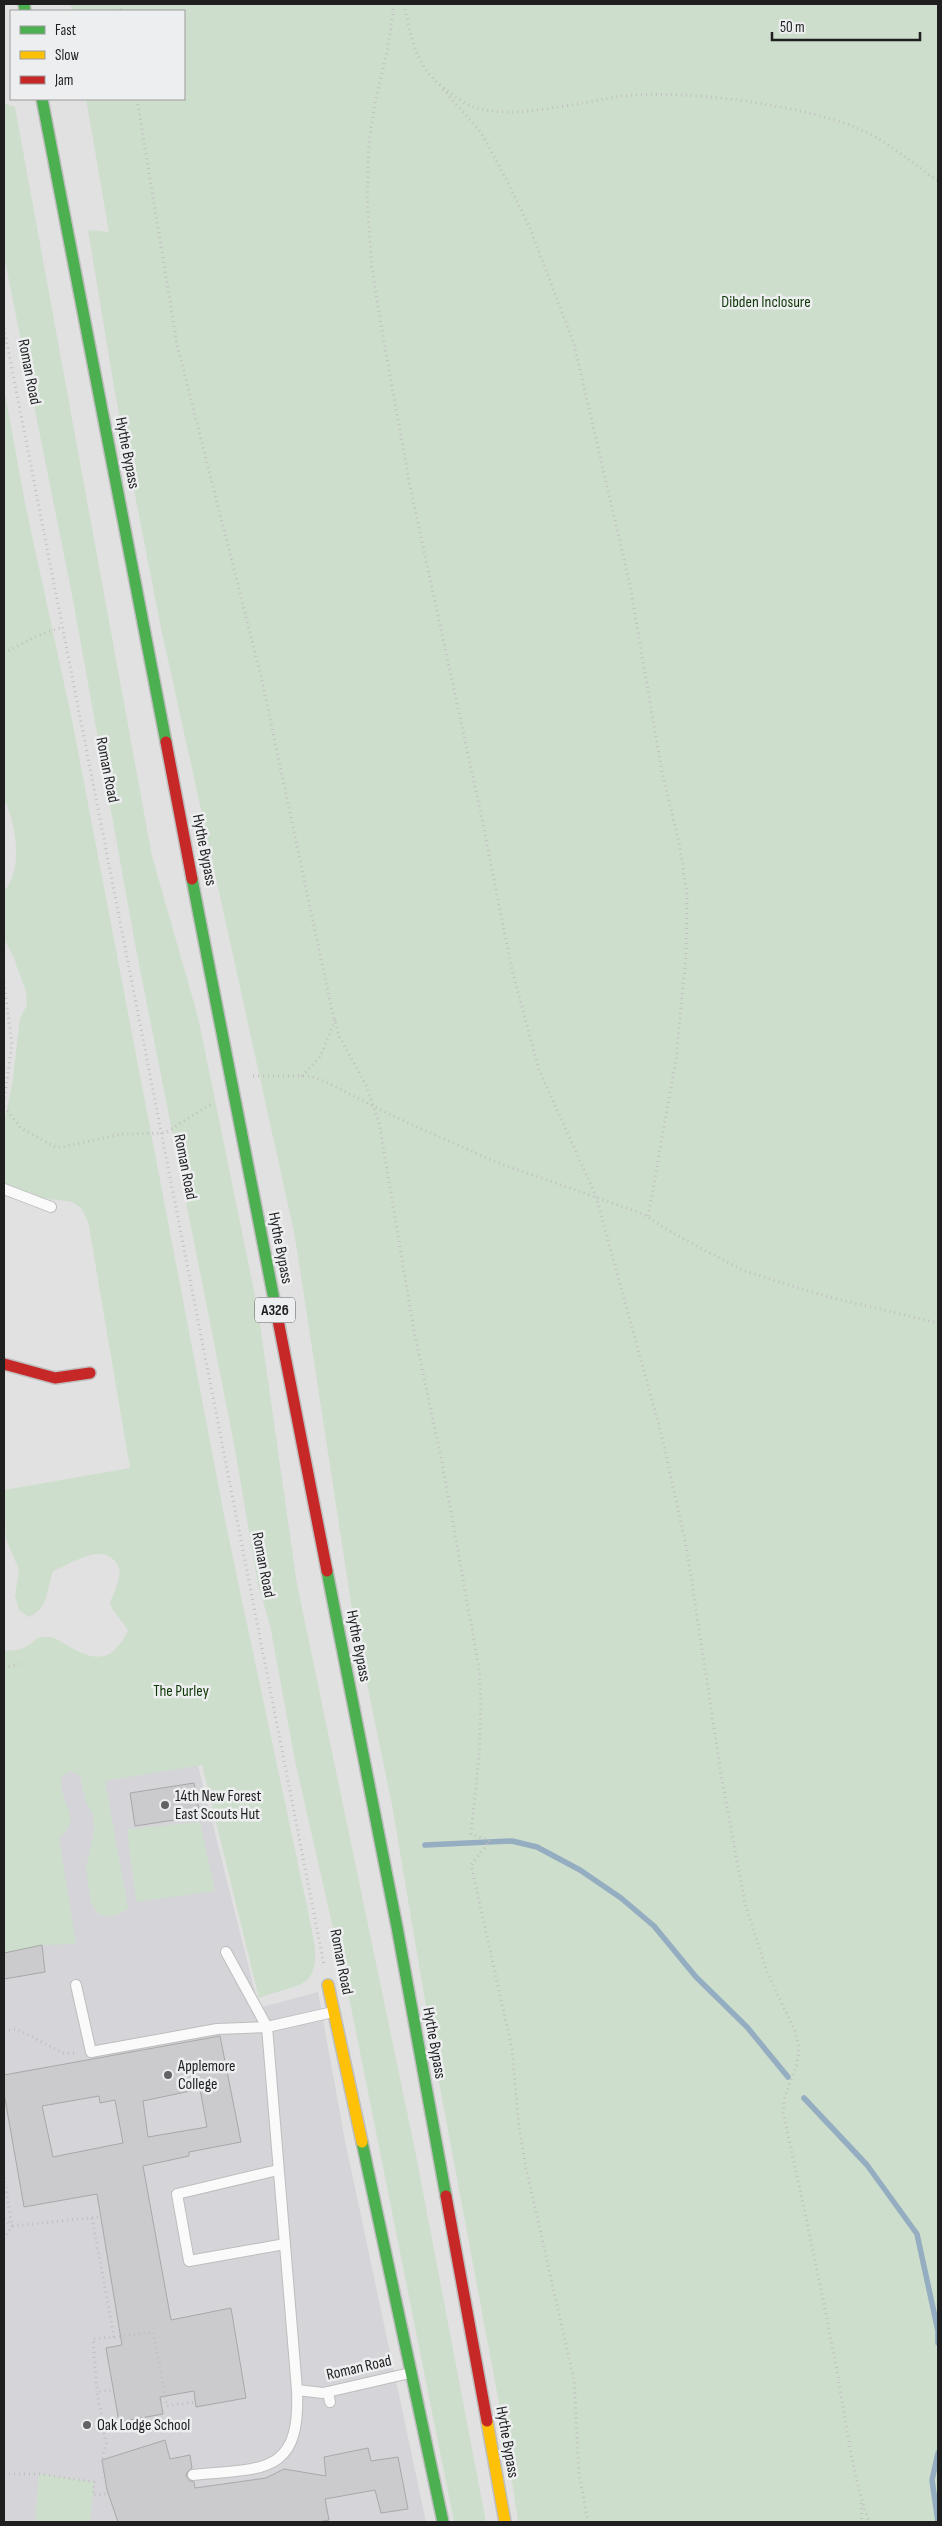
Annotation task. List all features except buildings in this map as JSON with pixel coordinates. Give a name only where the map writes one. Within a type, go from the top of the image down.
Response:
[{"type":"main road","name":"Hythe Bypass","points":[[42,100],[230,1080],[397,1928],[505,2522]]},
{"type":"main road","points":[[4,1364],[55,1378],[90,1373]]},
{"type":"main road","name":"Roman Road","points":[[328,1985],[443,2522]]},
{"type":"lane","points":[[4,1189],[51,1207]]},
{"type":"lane","points":[[193,2475],[263,2467],[284,2456],[295,2429],[297,2390],[267,2027],[226,1952]]},
{"type":"lane","points":[[76,1985],[91,2052]]},
{"type":"lane","name":"Roman Road","points":[[91,2052],[217,2029],[267,2027],[334,2012]]},
{"type":"lane","points":[[278,2170],[177,2194],[189,2261],[286,2244]]},
{"type":"lane","name":"Roman Road","points":[[297,2390],[329,2397],[411,2373]]},
{"type":"path","points":[[394,4],[388,48],[375,102],[369,142],[368,209],[372,268],[410,486],[481,814],[512,970],[539,1070],[596,1196],[662,1437],[687,1550],[721,1774],[745,1904],[767,1972],[795,2031],[799,2048],[797,2064],[785,2096],[783,2113],[813,2248],[861,2499],[862,2522]]},
{"type":"path","points":[[404,4],[414,44],[424,69],[482,134],[530,228],[574,344],[630,585],[662,772],[679,842],[687,894],[686,955],[676,1059],[648,1217]]},
{"type":"path","points":[[443,89],[471,106],[494,111],[532,111],[628,95],[676,94],[778,107],[860,129],[888,145],[938,181]]},
{"type":"path","points":[[137,100],[177,344],[261,676],[339,1036],[366,1085],[374,1107],[392,1194],[414,1331],[442,1462],[479,1668],[481,1713],[471,1834],[490,1841],[471,1865],[472,1874],[503,2004],[512,2049],[519,2128],[525,2160],[574,2380],[580,2474],[588,2522]]},
{"type":"path","name":"Roman Road","points":[[4,328],[328,1985]]},
{"type":"path","points":[[4,652],[37,636],[62,627]]},
{"type":"path","points":[[4,983],[12,1044],[4,1100]]},
{"type":"path","points":[[301,1077],[320,1057],[335,1019]]},
{"type":"path","points":[[4,1107],[21,1128],[57,1148],[122,1134],[165,1133],[208,1108],[230,1080],[310,1076],[496,1162],[596,1196],[648,1217],[742,1270],[821,1296],[938,1323]]},
{"type":"path","points":[[4,1668],[19,1664]]},
{"type":"path","points":[[4,2031],[17,2029],[62,2053],[91,2052]]},
{"type":"path","points":[[4,2178],[12,2226],[4,2240]]},
{"type":"path","points":[[4,2219],[12,2226],[100,2217]]},
{"type":"path","points":[[92,2218],[114,2337]]},
{"type":"path","points":[[4,2474],[39,2474],[94,2482],[93,2494],[108,2494],[102,2460],[106,2443],[97,2392],[93,2339],[153,2332],[167,2406],[196,2402]]},
{"type":"path","points":[[97,2392],[113,2390]]},
{"type":"path","points":[[861,2499],[869,2522]]},
{"type":"shaded area","name":"Applemore College","points":[[189,1730],[259,2008],[318,1992],[345,2141],[426,2522],[4,2522],[4,1769]]},
{"type":"green space","name":"Dibden Inclosure","points":[[70,4],[938,4],[938,2522],[518,2522],[507,2446],[438,2077],[392,1805],[353,1616],[295,1237],[161,628],[115,393],[88,230],[109,232],[86,100],[185,100],[185,10],[72,10]]},
{"type":"green space","points":[[4,103],[15,107],[152,856],[198,1017],[258,1310],[297,1584],[415,2150],[486,2522],[454,2522],[351,2007],[295,1761],[270,1625],[258,1584],[234,1444],[136,949],[72,595],[4,256]]},
{"type":"green space","name":"The Purley","points":[[4,388],[25,503],[72,720],[226,1525],[314,1941],[315,1963],[313,1972],[308,1980],[299,1985],[259,1998],[202,1765],[105,1781],[128,1908],[121,1913],[111,1916],[99,1915],[91,1903],[86,1868],[94,1831],[93,1815],[86,1802],[80,1776],[71,1771],[61,1777],[61,1787],[69,1810],[70,1824],[59,1838],[76,1944],[42,1945],[4,1953],[4,1651],[21,1649],[37,1639],[51,1637],[82,1653],[98,1657],[105,1656],[117,1647],[128,1631],[110,1603],[119,1578],[119,1567],[114,1560],[100,1554],[84,1557],[53,1571],[41,1608],[29,1617],[19,1610],[15,1596],[19,1570],[6,1539],[4,1490],[130,1468],[88,1221],[81,1208],[72,1202],[33,1197],[4,1183],[4,1123],[12,1085],[20,1019],[27,1005],[26,992],[14,958],[4,939],[4,891],[14,871],[16,846],[12,821],[4,799]]},
{"type":"green space","points":[[200,1822],[215,1891],[136,1902],[127,1829]]},
{"type":"green space","name":"Oak Lodge School","points":[[39,2474],[94,2482],[90,2522],[35,2522]]},
{"type":"waterway","points":[[425,1845],[512,1841],[537,1847],[580,1870],[621,1898],[654,1926],[696,1977],[747,2027],[788,2077]]},
{"type":"waterway","points":[[804,2098],[867,2165],[917,2234],[938,2331],[938,2343]]},
{"type":"waterway","points":[[938,2453],[932,2480],[938,2522]]},
{"type":"traffic: fast","points":[[24,4],[25,10]]},
{"type":"traffic: fast","points":[[42,100],[166,742]]},
{"type":"traffic: fast","points":[[192,879],[278,1320]]},
{"type":"traffic: fast","points":[[327,1571],[397,1927],[446,2196]]},
{"type":"traffic: fast","points":[[362,2142],[443,2522]]},
{"type":"traffic: slow","points":[[328,1985],[362,2142]]},
{"type":"traffic: slow","points":[[487,2421],[505,2522]]},
{"type":"traffic: jam","points":[[166,742],[192,879]]},
{"type":"traffic: jam","points":[[278,1320],[327,1571]]},
{"type":"traffic: jam","points":[[4,1364],[55,1378],[90,1373]]},
{"type":"traffic: jam","points":[[446,2196],[487,2421]]},
{"type":"place","name":"14th New Forest East Scouts Hut","points":[[165,1805]]},
{"type":"place","name":"Applemore College","points":[[168,2075]]},
{"type":"place","name":"Oak Lodge School","points":[[87,2425]]}]
